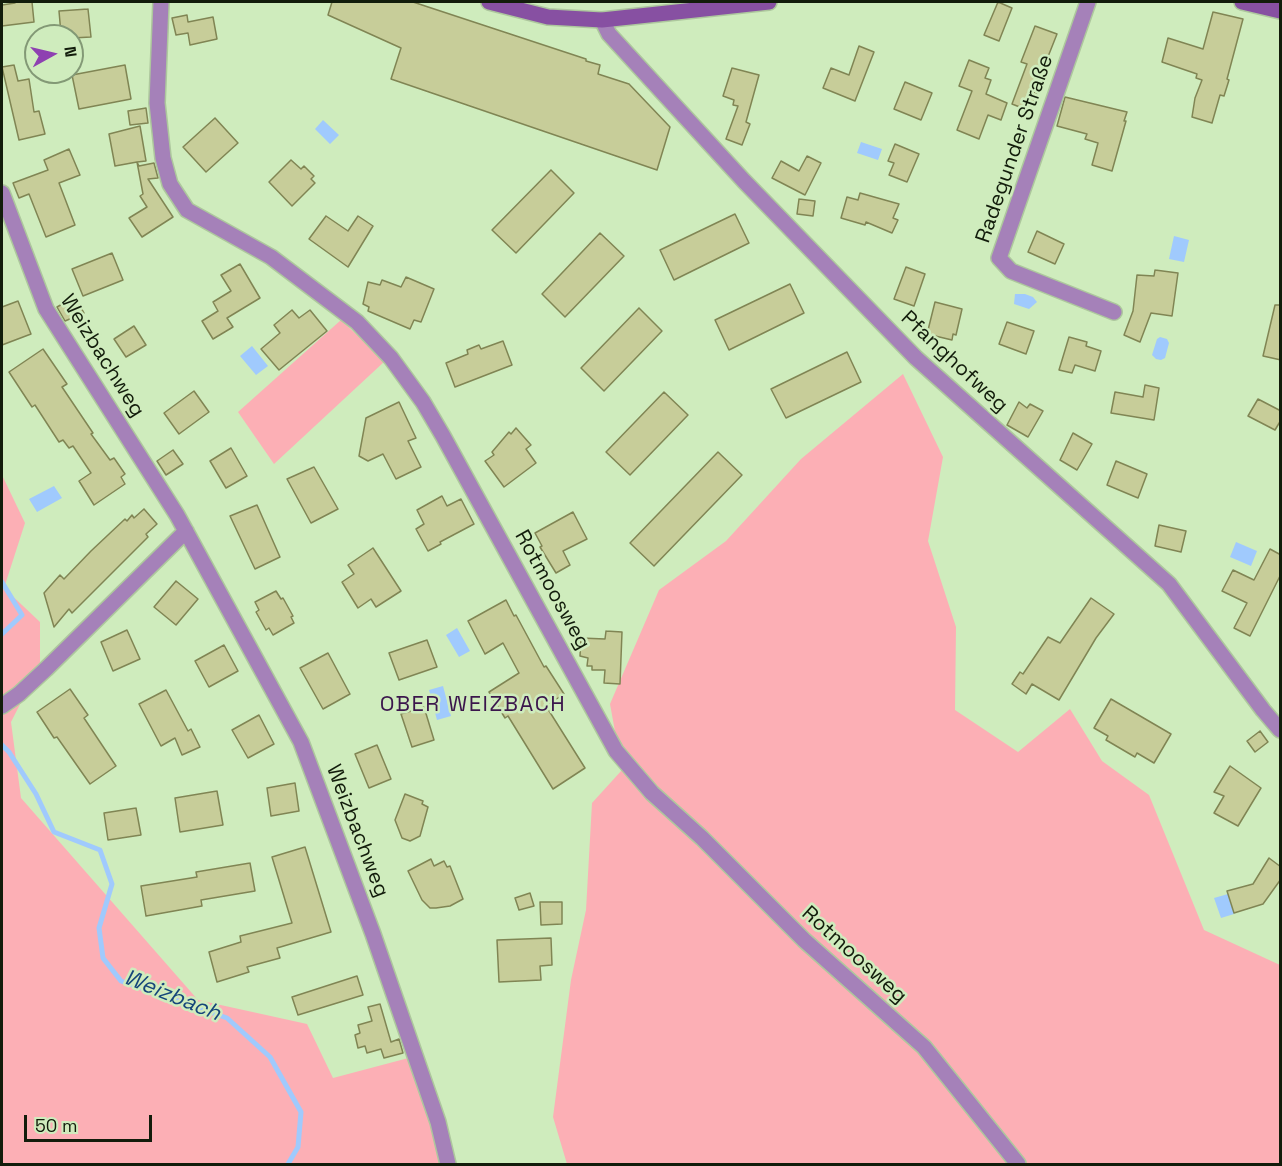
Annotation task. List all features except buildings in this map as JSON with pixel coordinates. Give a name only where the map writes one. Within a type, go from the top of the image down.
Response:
[{"type":"main road","points":[[489,2],[548,18],[602,20],[769,2]]},
{"type":"main road","points":[[1242,2],[1281,11]]},
{"type":"street","name":"Rotmoosweg","points":[[161,2],[157,103],[163,158],[170,184],[187,210],[271,257],[357,322],[391,358],[423,402],[443,436],[616,751],[631,771],[804,940],[924,1047],[1018,1164]]},
{"type":"street","name":"Radegunder Straße","points":[[1088,2],[999,258],[1011,271],[1114,312]]},
{"type":"street","name":"Pfanghofweg","points":[[602,20],[609,34],[730,165],[916,358],[1169,584],[1263,710],[1281,730]]},
{"type":"street","name":"Weizbachweg","points":[[2,194],[46,309],[186,531],[301,742],[374,934],[438,1122],[448,1164]]},
{"type":"street","points":[[2,706],[46,669],[186,531]]},
{"type":"shaded area","points":[[341,320],[385,361],[274,464],[238,412]]},
{"type":"shaded area","points":[[903,374],[943,457],[928,541],[956,627],[955,710],[1018,752],[1070,709],[1102,761],[1149,795],[1204,930],[1280,965],[1280,1164],[567,1164],[553,1117],[571,980],[586,910],[592,803],[622,770],[610,704],[659,590],[726,541],[801,459]]},
{"type":"shaded area","points":[[2,475],[25,523],[4,588],[40,622],[40,665],[11,722],[21,798],[198,1000],[307,1024],[333,1078],[416,1056],[448,1164],[2,1164]]},
{"type":"water","points":[[323,120],[339,135],[330,144],[315,129]]},
{"type":"water","points":[[861,142],[882,149],[878,160],[857,153]]},
{"type":"water","points":[[1174,236],[1189,240],[1184,262],[1169,259]]},
{"type":"water","points":[[1015,294],[1025,294],[1033,297],[1037,302],[1029,309],[1014,304]]},
{"type":"water","points":[[1160,337],[1167,339],[1169,343],[1165,358],[1161,360],[1152,355],[1157,339]]},
{"type":"water","points":[[252,346],[268,366],[256,375],[240,356]]},
{"type":"water","points":[[54,486],[62,498],[37,512],[29,499]]},
{"type":"water","points":[[1236,542],[1257,551],[1251,566],[1230,557]]},
{"type":"water","points":[[457,628],[470,651],[459,657],[446,635]]},
{"type":"water","points":[[443,686],[451,716],[437,720],[429,690]]},
{"type":"water","points":[[1228,894],[1234,914],[1221,918],[1214,898]]},
{"type":"waterway","name":"Weizbach","points":[[2,582],[22,615],[2,634]]},
{"type":"waterway","name":"Weizbach","points":[[2,745],[36,794],[54,832],[100,850],[112,884],[99,928],[103,958],[121,981],[227,1018],[270,1057],[301,1112],[298,1147],[288,1164]]},
{"type":"district","name":"OBER WEIZBACH","points":[[473,705]]}]
